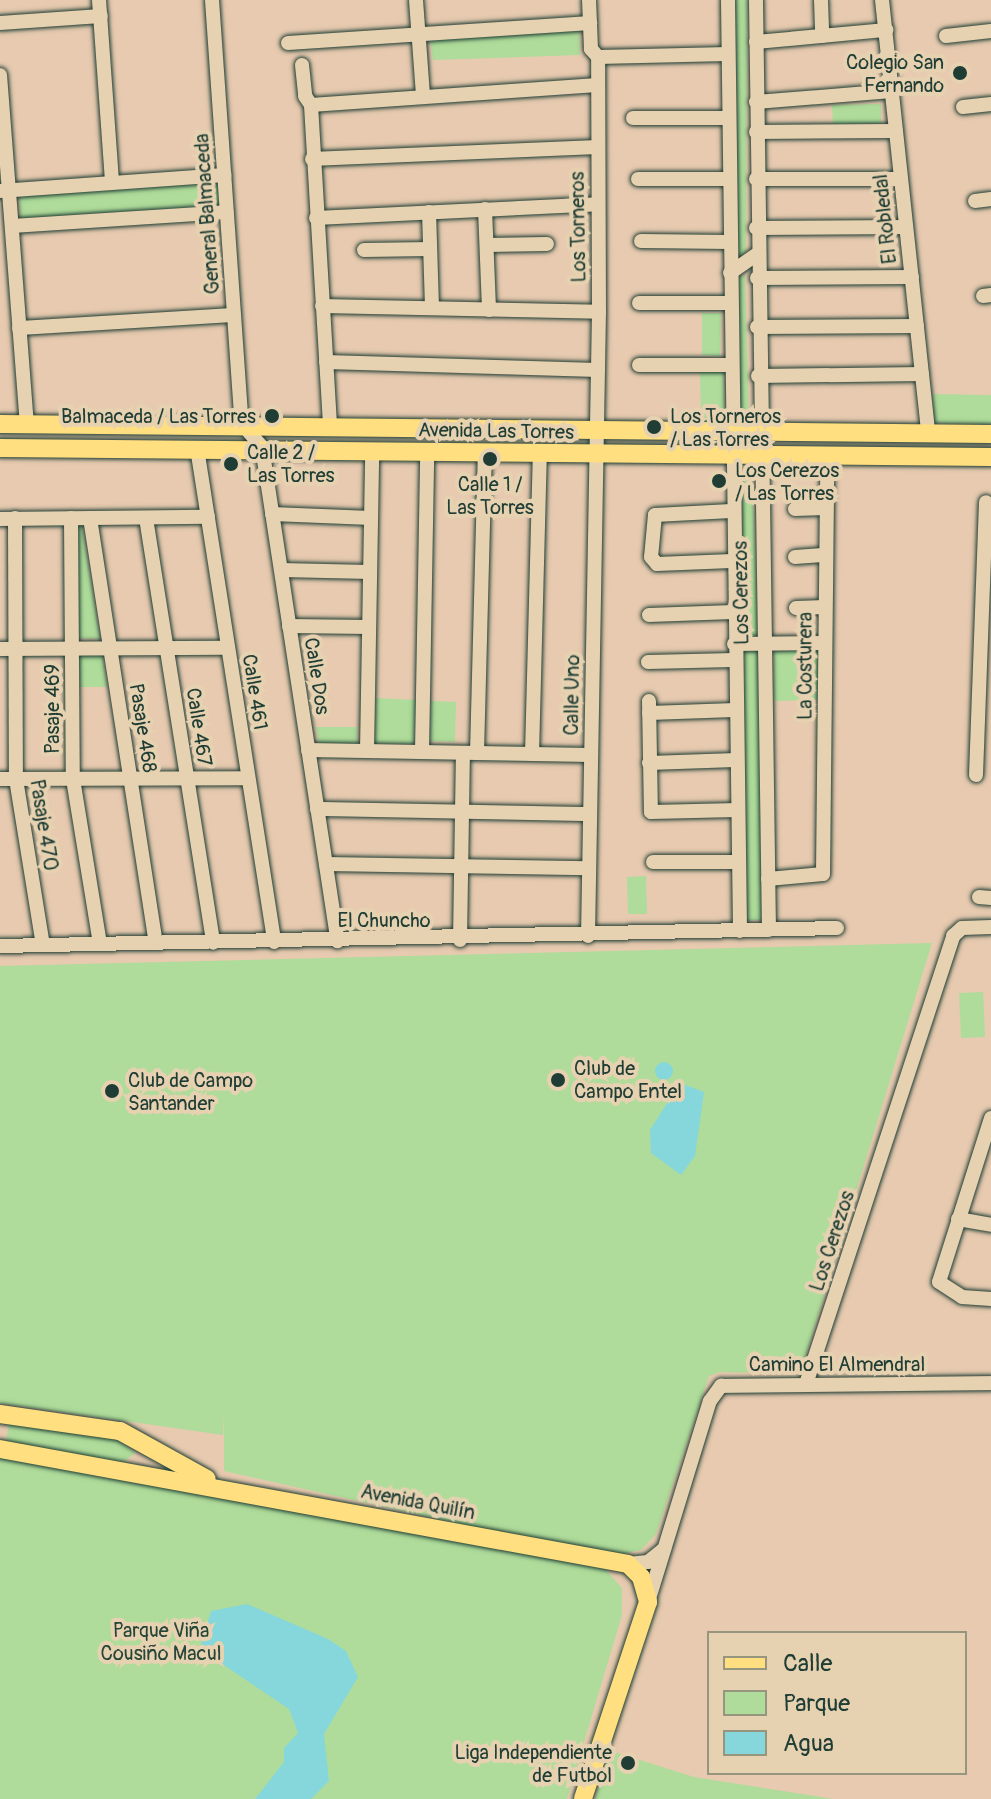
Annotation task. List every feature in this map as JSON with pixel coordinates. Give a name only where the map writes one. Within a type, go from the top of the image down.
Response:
[{"type":"main road","name":"Avenida Las Torres","points":[[0,424],[242,424],[731,435],[991,434]]},
{"type":"main road","name":"Avenida Las Torres","points":[[0,448],[262,447],[759,459],[991,457]]},
{"type":"main road","name":"Avenida Quilín","points":[[4,1416],[132,1435],[230,1488]]},
{"type":"main road","points":[[119,1469],[139,1456],[140,1444],[132,1435]]},
{"type":"main road","name":"Avenida Quilín","points":[[2,1447],[598,1558],[632,1573]]},
{"type":"main road","points":[[632,1573],[658,1568]]},
{"type":"main road","points":[[583,1799],[648,1602],[632,1573]]},
{"type":"main road","points":[[632,1573],[639,1601],[639,1629]]},
{"type":"street","points":[[99,0],[112,183]]},
{"type":"street","name":"General Balmaceda","points":[[212,0],[242,424]]},
{"type":"street","points":[[416,0],[423,95]]},
{"type":"street","name":"Los Torneros","points":[[589,0],[591,49],[598,57],[597,456]]},
{"type":"street","name":"Los Cerezos","points":[[728,0],[731,511],[740,931]]},
{"type":"street","name":"Los Cerezos","points":[[756,0],[757,327],[769,930]]},
{"type":"street","points":[[821,0],[822,36]]},
{"type":"street","name":"El Robledal","points":[[882,0],[928,434]]},
{"type":"street","points":[[0,23],[101,16]]},
{"type":"street","points":[[288,43],[590,23]]},
{"type":"street","points":[[756,42],[886,30]]},
{"type":"street","points":[[946,36],[991,31]]},
{"type":"street","points":[[598,57],[728,54]]},
{"type":"street","points":[[302,65],[305,96],[311,105],[330,426]]},
{"type":"street","points":[[0,75],[4,190],[12,226],[27,424]]},
{"type":"street","points":[[311,105],[597,85]]},
{"type":"street","points":[[756,102],[892,91]]},
{"type":"street","points":[[963,107],[991,104]]},
{"type":"street","points":[[633,118],[729,118]]},
{"type":"street","points":[[756,132],[896,131]]},
{"type":"street","points":[[312,159],[597,147]]},
{"type":"street","points":[[4,190],[224,175]]},
{"type":"street","points":[[638,179],[729,179]]},
{"type":"street","points":[[756,179],[901,179]]},
{"type":"street","points":[[975,201],[991,199]]},
{"type":"street","points":[[316,218],[598,204]]},
{"type":"street","points":[[485,209],[489,310]]},
{"type":"street","points":[[12,226],[227,212]]},
{"type":"street","points":[[429,212],[432,308]]},
{"type":"street","points":[[756,228],[906,227]]},
{"type":"street","points":[[641,241],[729,242]]},
{"type":"street","points":[[487,245],[547,244]]},
{"type":"street","points":[[364,250],[430,249]]},
{"type":"street","points":[[730,273],[756,255]]},
{"type":"street","points":[[757,278],[912,277]]},
{"type":"street","points":[[639,303],[730,303]]},
{"type":"street","points":[[322,306],[599,312]]},
{"type":"street","points":[[19,328],[234,315]]},
{"type":"street","points":[[757,327],[917,326]]},
{"type":"street","points":[[326,362],[598,370]]},
{"type":"street","points":[[639,365],[730,365]]},
{"type":"street","points":[[758,376],[922,374]]},
{"type":"street","points":[[242,424],[262,447]]},
{"type":"street","name":"Calle Dos","points":[[262,447],[338,941]]},
{"type":"street","name":"Calle 461","points":[[197,448],[274,942]]},
{"type":"street","points":[[367,751],[372,450]]},
{"type":"street","points":[[422,752],[427,451]]},
{"type":"street","points":[[460,940],[462,812],[470,753],[485,453]]},
{"type":"street","points":[[532,754],[540,454]]},
{"type":"street","name":"Calle Uno","points":[[588,936],[597,456]]},
{"type":"street","name":"La Costurera","points":[[768,879],[823,874],[827,458]]},
{"type":"street","points":[[976,775],[985,689],[986,502]]},
{"type":"street","points":[[795,509],[826,508]]},
{"type":"street","points":[[731,511],[655,515],[653,562],[732,561]]},
{"type":"street","points":[[272,514],[371,518]]},
{"type":"street","points":[[7,518],[208,517]]},
{"type":"street","name":"Pasaje 470","points":[[7,518],[8,649],[16,779],[43,945]]},
{"type":"street","name":"Pasaje 469","points":[[71,518],[73,779],[100,944]]},
{"type":"street","name":"Pasaje 468","points":[[90,518],[156,943]]},
{"type":"street","name":"Calle 467","points":[[146,518],[213,943]]},
{"type":"street","points":[[795,557],[826,555]]},
{"type":"street","points":[[281,570],[370,572]]},
{"type":"street","points":[[796,608],[825,607]]},
{"type":"street","points":[[649,615],[733,612]]},
{"type":"street","points":[[289,626],[369,627]]},
{"type":"street","points":[[734,644],[825,643]]},
{"type":"street","points":[[8,649],[228,648]]},
{"type":"street","points":[[648,662],[734,660]]},
{"type":"street","points":[[735,710],[649,707],[649,763],[653,814],[738,810]]},
{"type":"street","points":[[308,750],[590,755]]},
{"type":"street","points":[[649,763],[736,760]]},
{"type":"street","points":[[0,779],[248,778]]},
{"type":"street","points":[[317,809],[589,814]]},
{"type":"street","points":[[653,862],[739,862]]},
{"type":"street","points":[[326,864],[589,868]]},
{"type":"street","name":"Los Cerezos","points":[[806,1384],[958,930],[991,927]]},
{"type":"street","name":"El Chuncho","points":[[0,946],[460,940],[837,928]]},
{"type":"street","points":[[991,1118],[987,1147],[958,1219],[940,1275],[942,1288],[962,1297],[991,1299]]},
{"type":"street","points":[[958,1219],[991,1225]]},
{"type":"street","name":"Camino El Almendral","points":[[648,1602],[716,1390],[729,1384],[991,1383]]},
{"type":"street","points":[[632,1573],[664,1548]]},
{"type":"green space","points":[[734,0],[747,0],[746,252],[735,260]]},
{"type":"green space","points":[[579,29],[580,55],[433,60],[430,37]]},
{"type":"green space","points":[[881,104],[881,123],[833,125],[832,105]]},
{"type":"green space","points":[[218,182],[221,207],[21,221],[19,196]]},
{"type":"green space","points":[[735,276],[745,276],[749,424],[735,424]]},
{"type":"green space","points":[[702,313],[721,313],[720,356],[702,355]]},
{"type":"green space","points":[[723,370],[725,422],[701,422],[700,371]]},
{"type":"green space","points":[[933,394],[991,395],[991,424],[934,423]]},
{"type":"green space","points":[[739,476],[752,476],[758,636],[741,637]]},
{"type":"green space","points":[[75,525],[82,525],[100,639],[76,638]]},
{"type":"green space","points":[[759,650],[763,920],[746,920],[741,651]]},
{"type":"green space","points":[[818,650],[818,700],[774,701],[774,651]]},
{"type":"green space","points":[[75,652],[102,653],[107,687],[77,687]]},
{"type":"green space","points":[[376,698],[416,700],[414,744],[374,743]]},
{"type":"green space","points":[[431,701],[456,702],[455,742],[430,741]]},
{"type":"green space","points":[[316,727],[357,727],[357,744],[319,743]]},
{"type":"green space","points":[[646,876],[647,914],[628,914],[627,877]]},
{"type":"green space","points":[[932,943],[800,1374],[720,1372],[709,1376],[656,1534],[641,1550],[610,1557],[224,1471],[224,1414],[223,1435],[0,1403],[0,966]]},
{"type":"green space","points":[[983,992],[985,1037],[961,1038],[959,993]]},
{"type":"green space","points":[[9,1423],[121,1439],[135,1453],[121,1464],[6,1441]]},
{"type":"green space","name":"Parque Viña Cousiño Macul","points":[[0,1455],[605,1569],[622,1588],[622,1615],[567,1799],[0,1799]]},
{"type":"green space","name":"Liga Independiente de Futbol","points":[[608,1750],[694,1777],[834,1799],[595,1799]]},
{"type":"water","points":[[660,1062],[668,1062],[673,1071],[671,1078],[660,1080],[655,1075],[655,1067]]},
{"type":"water","points":[[680,1083],[704,1092],[695,1156],[681,1175],[651,1153],[650,1130]]},
{"type":"water","points":[[247,1604],[328,1639],[346,1651],[358,1677],[324,1734],[329,1781],[311,1799],[255,1799],[284,1762],[284,1748],[298,1733],[289,1709],[200,1649],[211,1611]]},
{"type":"place","name":"Colegio San Fernando","points":[[960,73]]},
{"type":"place","name":"Balmaceda / Las Torres","points":[[272,416]]},
{"type":"place","name":"Los Torneros / Las Torres","points":[[654,427]]},
{"type":"place","name":"Calle 1 / Las Torres","points":[[490,459]]},
{"type":"place","name":"Calle 2 / Las Torres","points":[[231,464]]},
{"type":"place","name":"Los Cerezos / Las Torres","points":[[719,481]]},
{"type":"place","name":"Club de Campo Entel","points":[[558,1080]]},
{"type":"place","name":"Club de Campo Santander","points":[[112,1091]]},
{"type":"place","name":"Liga Independiente de Futbol","points":[[628,1763]]}]
